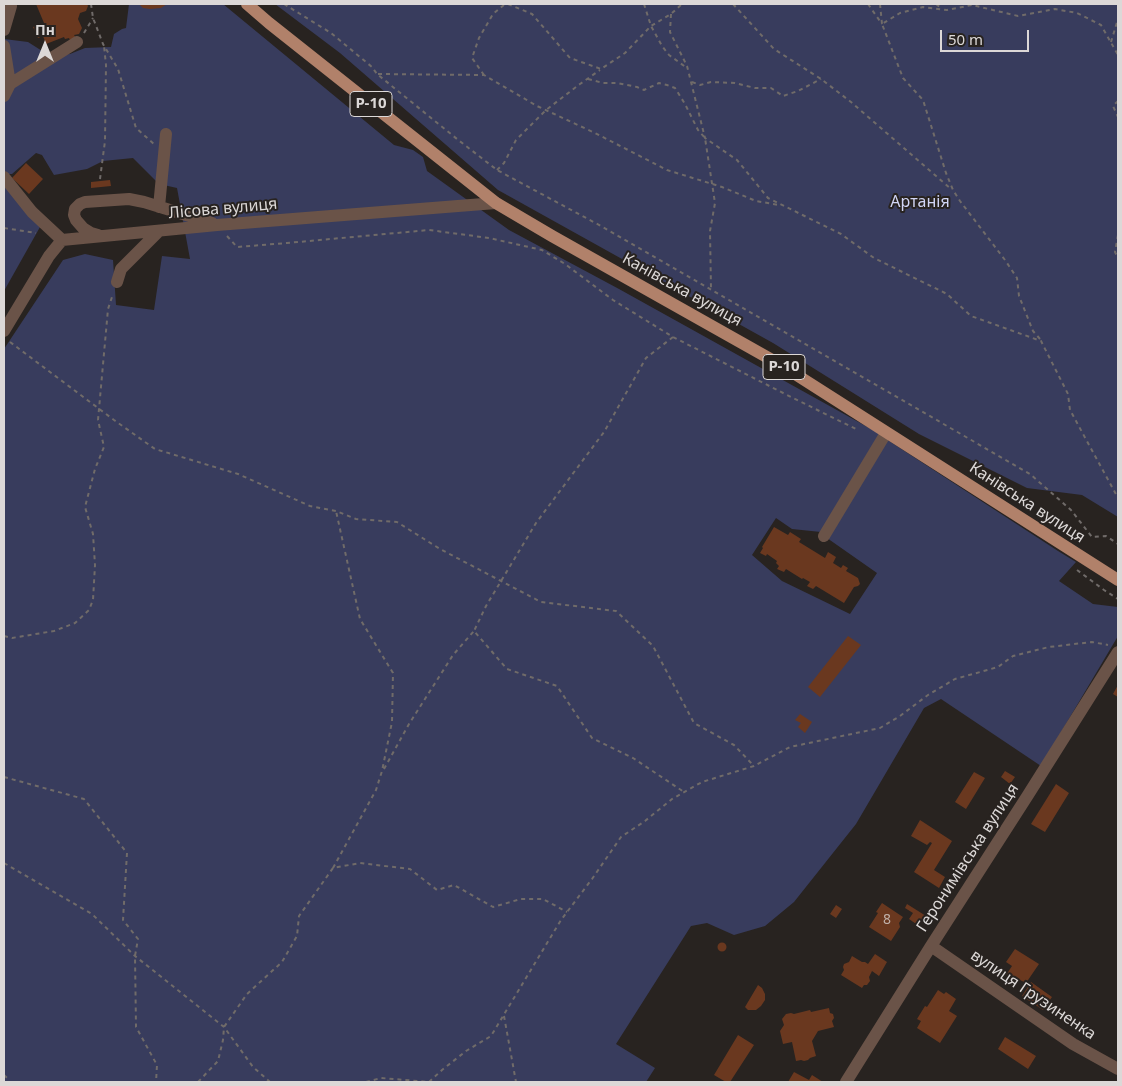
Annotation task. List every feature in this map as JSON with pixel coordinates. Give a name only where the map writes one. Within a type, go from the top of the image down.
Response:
[{"type":"main road","name":"Канівська вулиця","points":[[247,4],[496,203],[781,365],[1118,580]]},
{"type":"street","points":[[4,30],[10,4]]},
{"type":"street","points":[[4,96],[10,84],[78,42]]},
{"type":"street","points":[[4,46],[10,84]]},
{"type":"street","points":[[159,207],[166,134]]},
{"type":"street","points":[[4,177],[32,212],[62,240],[49,256],[4,332]]},
{"type":"street","points":[[101,236],[91,233],[76,220],[74,215],[75,209],[80,204],[129,199],[217,225]]},
{"type":"street","name":"Лісова вулиця","points":[[62,240],[217,225],[496,203]]},
{"type":"street","points":[[117,282],[121,270],[159,231]]},
{"type":"street","points":[[824,536],[886,433]]},
{"type":"street","name":"Геронимівська вулиця","points":[[846,1082],[1028,795],[1114,649]]},
{"type":"street","name":"вулиця Грузиненка","points":[[931,946],[1073,1044],[1118,1069]]},
{"type":"path","points":[[91,4],[93,18],[104,44],[118,69],[136,128],[152,143],[164,150]]},
{"type":"path","points":[[284,4],[330,33],[372,67],[377,74],[497,170],[601,226],[1030,474],[1071,510],[1092,537],[1106,536],[1118,544]]},
{"type":"path","points":[[601,70],[570,58],[532,14],[507,4],[493,14],[479,38],[472,58],[484,75],[546,110],[666,170],[711,183],[756,201],[784,206]]},
{"type":"path","points":[[644,4],[651,26],[662,46],[669,55],[688,69]]},
{"type":"path","points":[[497,170],[504,163],[516,140],[546,110],[625,53],[651,26],[671,14],[682,4]]},
{"type":"path","points":[[733,4],[774,49],[821,79],[851,102],[953,190]]},
{"type":"path","points":[[868,4],[882,24],[903,78],[923,100],[953,190],[1017,278],[1019,296],[1033,331],[1041,341],[1068,394],[1070,410],[1118,497]]},
{"type":"path","points":[[880,4],[882,24]]},
{"type":"path","points":[[936,4],[943,9]]},
{"type":"path","points":[[882,24],[900,13],[923,7],[947,10],[972,5],[1018,16],[1055,9],[1077,14],[1101,25],[1118,55]]},
{"type":"path","points":[[671,14],[670,32],[688,69],[692,82],[705,138],[715,203],[710,231],[710,289]]},
{"type":"path","points":[[78,42],[93,18]]},
{"type":"path","points":[[1112,42],[1118,19]]},
{"type":"path","points":[[100,179],[105,141],[106,65],[104,44]]},
{"type":"path","points":[[377,74],[484,75]]},
{"type":"path","points":[[588,79],[637,87],[644,90],[659,82],[675,88],[698,130],[705,138],[736,160],[768,198],[841,234],[874,258],[947,294],[971,316],[1041,341]]},
{"type":"path","points":[[692,82],[700,85],[711,82],[735,83],[755,88],[771,88],[783,96],[798,91],[821,79]]},
{"type":"path","points":[[1118,101],[1113,106],[1118,117]]},
{"type":"path","points":[[217,225],[236,247],[429,230],[489,238],[542,250],[565,264],[613,300],[673,337],[791,398],[863,432]]},
{"type":"path","points":[[4,228],[38,233]]},
{"type":"path","points":[[1118,236],[1115,252],[1118,258]]},
{"type":"path","points":[[4,636],[12,638],[54,631],[75,623],[89,610],[93,600],[95,565],[93,534],[86,507],[95,470],[104,447],[98,420],[108,309],[117,282]]},
{"type":"path","points":[[382,772],[409,724],[453,655],[474,631],[486,606],[536,524],[604,432],[646,358],[673,337]]},
{"type":"path","points":[[4,338],[155,449],[238,474],[310,506],[336,511],[356,519],[397,522],[440,549],[541,602],[616,611],[653,646],[694,724],[734,746],[754,766]]},
{"type":"path","points":[[198,1082],[218,1061],[224,1027],[247,994],[282,962],[297,936],[299,916],[333,868],[376,790],[382,772],[392,722],[394,673],[360,620],[336,511]]},
{"type":"path","points":[[1072,566],[1118,599]]},
{"type":"path","points":[[474,631],[507,669],[557,686],[592,738],[633,758],[684,792]]},
{"type":"path","points":[[366,1082],[382,1078],[429,1082],[466,1051],[491,1036],[567,912],[621,837],[684,792],[702,782],[754,766],[790,747],[880,728],[955,679],[998,666],[1013,656],[1049,647],[1092,642],[1114,649]]},
{"type":"path","points":[[4,777],[84,799],[127,853],[123,920],[138,939],[135,956],[136,1027],[157,1064],[156,1082]]},
{"type":"path","points":[[333,868],[360,862],[410,870],[437,890],[454,885],[493,907],[521,900],[543,900],[567,912]]},
{"type":"path","points":[[4,863],[92,914],[135,956],[224,1027],[252,1067],[270,1082]]},
{"type":"path","points":[[504,1014],[516,1082]]},
{"type":"path","points":[[4,1075],[9,1082]]},
{"type":"green space","points":[[129,4],[223,4],[394,145],[413,150],[423,157],[427,171],[509,230],[880,434],[821,532],[792,529],[776,518],[752,555],[782,581],[850,614],[877,573],[827,538],[886,439],[1076,562],[1059,581],[1093,604],[1118,607],[1118,636],[1041,766],[941,699],[924,708],[856,824],[794,902],[765,926],[734,935],[707,923],[691,926],[616,1044],[655,1068],[646,1082],[4,1082],[4,349],[63,260],[85,254],[113,260],[116,305],[154,310],[162,256],[190,259],[177,188],[159,184],[133,158],[103,161],[87,169],[54,175],[42,155],[36,153],[12,174],[4,174],[4,39],[28,42],[50,56],[70,54],[85,48],[111,47],[114,34],[126,28]]},
{"type":"green space","name":"Артанія","points":[[275,4],[1118,4],[1118,517],[1082,495],[1027,488],[919,434],[773,343],[498,190],[340,53]]},
{"type":"green space","points":[[4,185],[40,227],[4,291]]},
{"type":"building","points":[[36,4],[87,4],[86,11],[80,13],[78,19],[82,28],[79,34],[74,35],[76,38],[70,40],[64,37],[46,44],[43,36],[38,38],[33,27],[44,23]]},
{"type":"building","points":[[139,4],[167,4],[161,8],[150,9],[143,8]]},
{"type":"building","points":[[26,163],[43,179],[29,194],[12,178]]},
{"type":"building","points":[[110,180],[111,186],[91,188],[91,182]]},
{"type":"building","points":[[774,527],[788,535],[790,532],[801,539],[799,542],[825,558],[828,552],[836,557],[833,563],[841,568],[843,565],[848,568],[846,571],[858,578],[860,584],[854,587],[844,603],[816,586],[813,589],[807,586],[810,582],[786,569],[784,572],[777,569],[779,566],[776,563],[777,561],[767,554],[766,556],[760,553]]},
{"type":"building","points":[[848,636],[861,645],[820,697],[808,687]]},
{"type":"building","points":[[1118,685],[1118,697],[1113,694]]},
{"type":"building","points":[[800,714],[812,722],[805,733],[798,727],[801,723],[795,720]]},
{"type":"building","points":[[1005,771],[1015,777],[1010,784],[1001,777]]},
{"type":"building","points":[[974,772],[985,778],[966,809],[955,802]]},
{"type":"building","points":[[1056,784],[1069,793],[1045,832],[1031,824]]},
{"type":"building","points":[[920,820],[952,841],[934,870],[945,877],[939,888],[914,872],[932,843],[930,842],[927,845],[911,836]]},
{"type":"building","points":[[882,903],[903,917],[899,923],[900,927],[891,941],[869,927]]},
{"type":"building","points":[[907,904],[926,916],[919,926],[909,919],[913,913],[905,908]]},
{"type":"building","points":[[836,905],[842,909],[836,918],[830,914]]},
{"type":"building","points":[[722,942],[727,947],[722,952],[717,947]]},
{"type":"building","points":[[1015,949],[1039,964],[1026,983],[1020,980],[1018,983],[1006,975],[1012,966],[1006,962]]},
{"type":"building","points":[[875,954],[887,962],[879,976],[872,971],[867,985],[864,985],[862,988],[841,975],[844,970],[844,964],[849,962],[852,956],[868,964]]},
{"type":"building","points":[[1031,982],[1052,997],[1043,1010],[1022,996]]},
{"type":"building","points":[[758,985],[765,994],[765,1000],[756,1010],[748,1010],[745,1007]]},
{"type":"building","points":[[938,990],[944,994],[946,992],[956,999],[949,1011],[957,1016],[940,1043],[917,1028],[921,1021],[917,1019]]},
{"type":"building","points":[[829,1008],[830,1013],[833,1014],[834,1018],[832,1021],[834,1027],[818,1031],[812,1041],[816,1056],[804,1061],[796,1061],[792,1042],[783,1044],[780,1031],[784,1025],[782,1019],[786,1014]]},
{"type":"building","points":[[738,1035],[754,1045],[730,1082],[726,1082],[714,1075]]},
{"type":"building","points":[[1005,1037],[1036,1056],[1028,1069],[998,1049]]},
{"type":"building","points":[[794,1072],[809,1080],[812,1075],[823,1082],[788,1082]]}]
